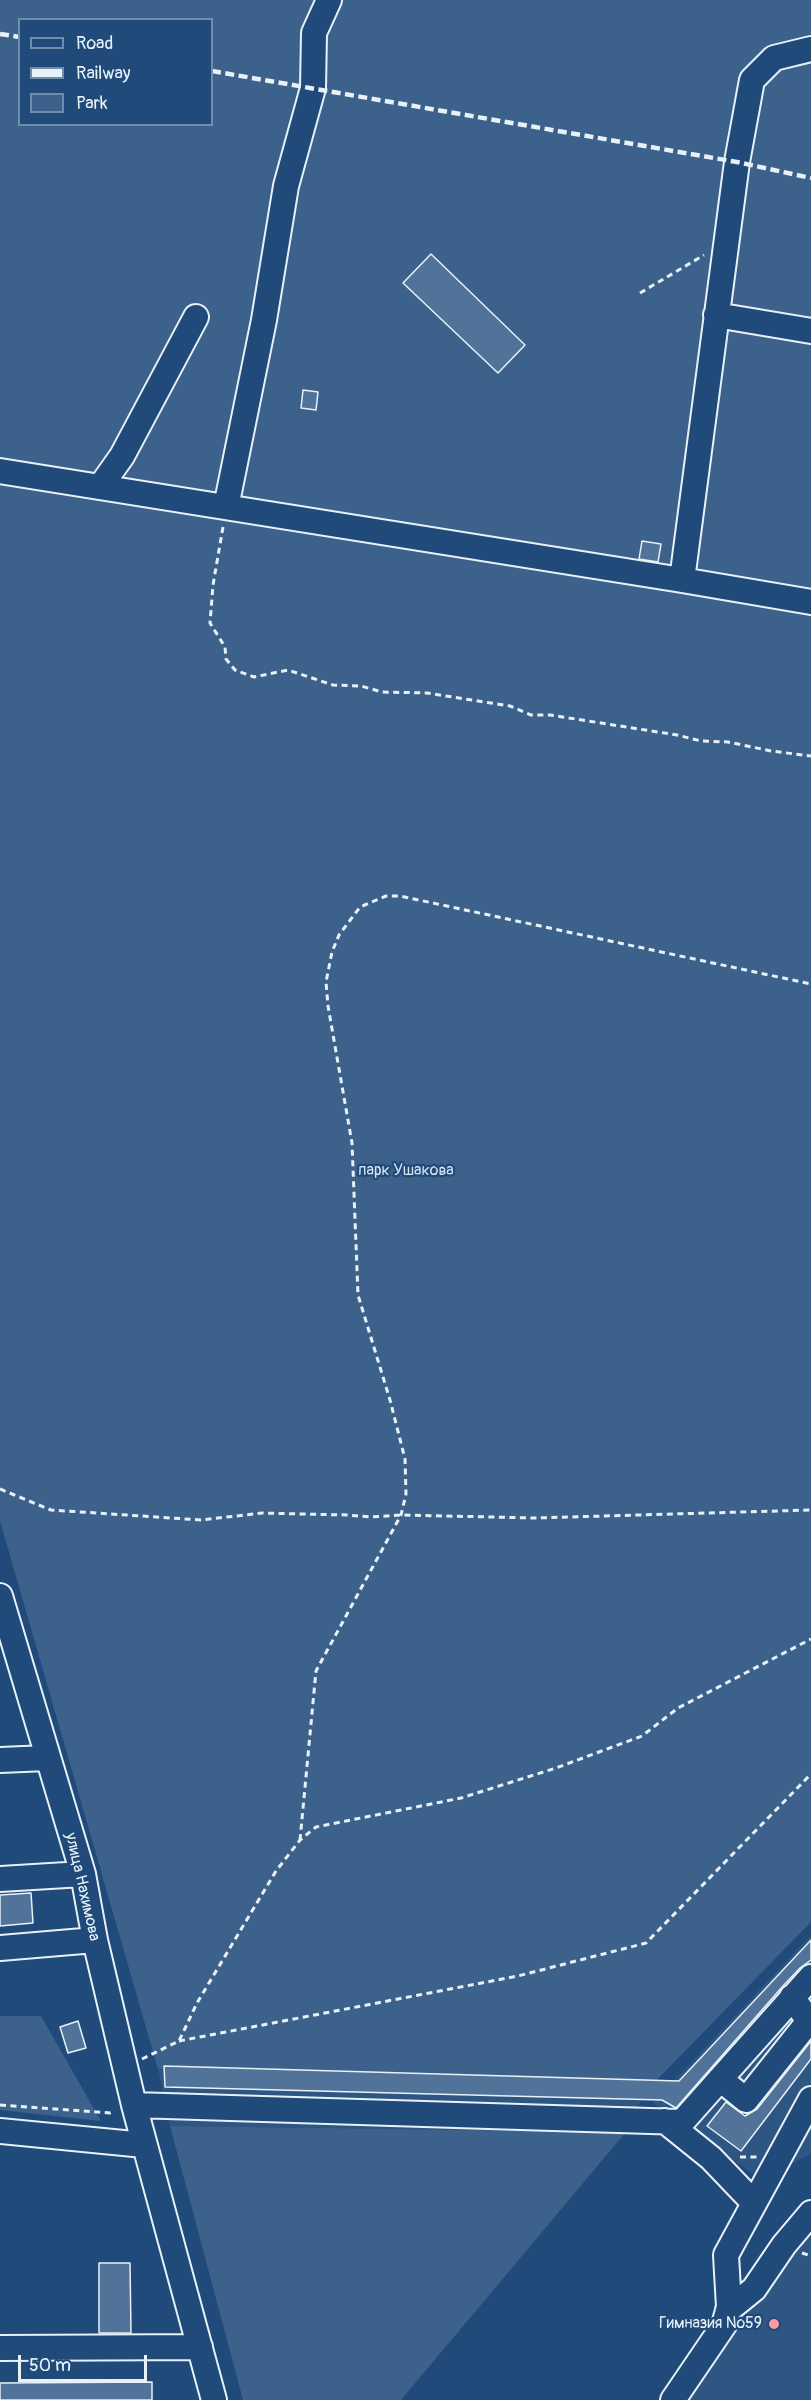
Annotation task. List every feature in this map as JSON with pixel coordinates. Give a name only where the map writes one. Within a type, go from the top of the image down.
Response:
[{"type":"street","points":[[226,507],[264,320],[286,186],[313,88],[314,33],[329,0]]},
{"type":"street","points":[[682,580],[736,162],[752,80],[774,58],[811,49]]},
{"type":"street","points":[[716,315],[811,332]]},
{"type":"street","points":[[100,487],[123,456],[196,317]]},
{"type":"street","points":[[0,471],[811,602]]},
{"type":"street","name":"улица Нахимова","points":[[0,1596],[83,1874],[95,1940],[124,2067],[214,2400]]},
{"type":"street","points":[[0,1760],[47,1758]]},
{"type":"street","points":[[0,1879],[83,1874]]},
{"type":"street","points":[[0,1948],[95,1940]]},
{"type":"street","points":[[134,2105],[682,2122],[811,1977]]},
{"type":"street","points":[[720,2079],[746,2100],[809,2021],[792,1997]]},
{"type":"street","points":[[673,2400],[724,2325],[728,2310],[729,2285],[726,2255],[811,2099]]},
{"type":"street","points":[[665,2121],[711,2158],[754,2203]]},
{"type":"street","points":[[785,2148],[811,2128]]},
{"type":"street","points":[[0,2131],[144,2145]]},
{"type":"street","points":[[728,2310],[754,2289],[784,2245],[811,2213]]},
{"type":"street","points":[[0,2348],[200,2347]]},
{"type":"path","points":[[640,293],[726,242]]},
{"type":"path","points":[[226,507],[213,585],[210,623],[225,647],[226,659],[235,670],[254,677],[288,670],[333,685],[361,686],[382,692],[427,693],[510,706],[531,715],[549,715],[677,735],[700,741],[729,742],[771,751],[811,756]]},
{"type":"path","points":[[300,1840],[316,1671],[401,1515],[406,1494],[405,1459],[390,1400],[358,1295],[352,1143],[328,1006],[326,982],[332,952],[339,936],[360,907],[386,896],[400,896],[811,984]]},
{"type":"path","points":[[0,1489],[51,1510],[201,1520],[262,1514],[535,1518],[811,1510]]},
{"type":"path","points":[[179,2041],[197,2003],[276,1871],[300,1840],[316,1827],[461,1798],[556,1768],[642,1736],[678,1708],[811,1639]]},
{"type":"path","points":[[124,2067],[179,2041],[518,1976],[646,1943],[811,1774]]},
{"type":"path","points":[[0,2105],[110,2114],[134,2105]]},
{"type":"path","points":[[711,2158],[785,2148]]},
{"type":"shaded area","points":[[811,1935],[811,2154],[761,2179],[653,2103]]},
{"type":"shaded area","points":[[158,2069],[646,2091],[626,2132],[170,2126]]},
{"type":"shaded area","name":"Гимназия №59","points":[[811,2220],[811,2400],[682,2400],[790,2248]]},
{"type":"green space","name":"парк Ушакова","points":[[0,0],[811,0],[811,1922],[646,2091],[158,2069],[0,1521]]},
{"type":"green space","points":[[0,2016],[41,2016],[101,2121],[0,2110]]},
{"type":"green space","points":[[170,2126],[626,2132],[401,2400],[243,2400]]},
{"type":"building","points":[[431,254],[525,345],[498,373],[403,283]]},
{"type":"building","points":[[303,390],[318,392],[316,410],[301,408]]},
{"type":"building","points":[[642,541],[661,544],[658,562],[639,559]]},
{"type":"building","points":[[31,1893],[33,1923],[0,1926],[0,1895]]},
{"type":"building","points":[[811,1940],[811,1960],[783,1986],[676,2108],[662,2100],[165,2087],[164,2066],[679,2081]]},
{"type":"building","points":[[78,2021],[86,2048],[68,2053],[60,2027]]},
{"type":"building","points":[[811,2041],[811,2059],[741,2151],[707,2126],[726,2102],[745,2116],[757,2109]]},
{"type":"building","points":[[99,2263],[130,2263],[131,2333],[99,2333]]},
{"type":"building","points":[[152,2382],[152,2400],[0,2400],[0,2383]]},
{"type":"railway","points":[[0,34],[18,37]]},
{"type":"railway","points":[[213,71],[737,162],[811,178]]},
{"type":"place","name":"Гимназия №59","points":[[774,2324]]}]
